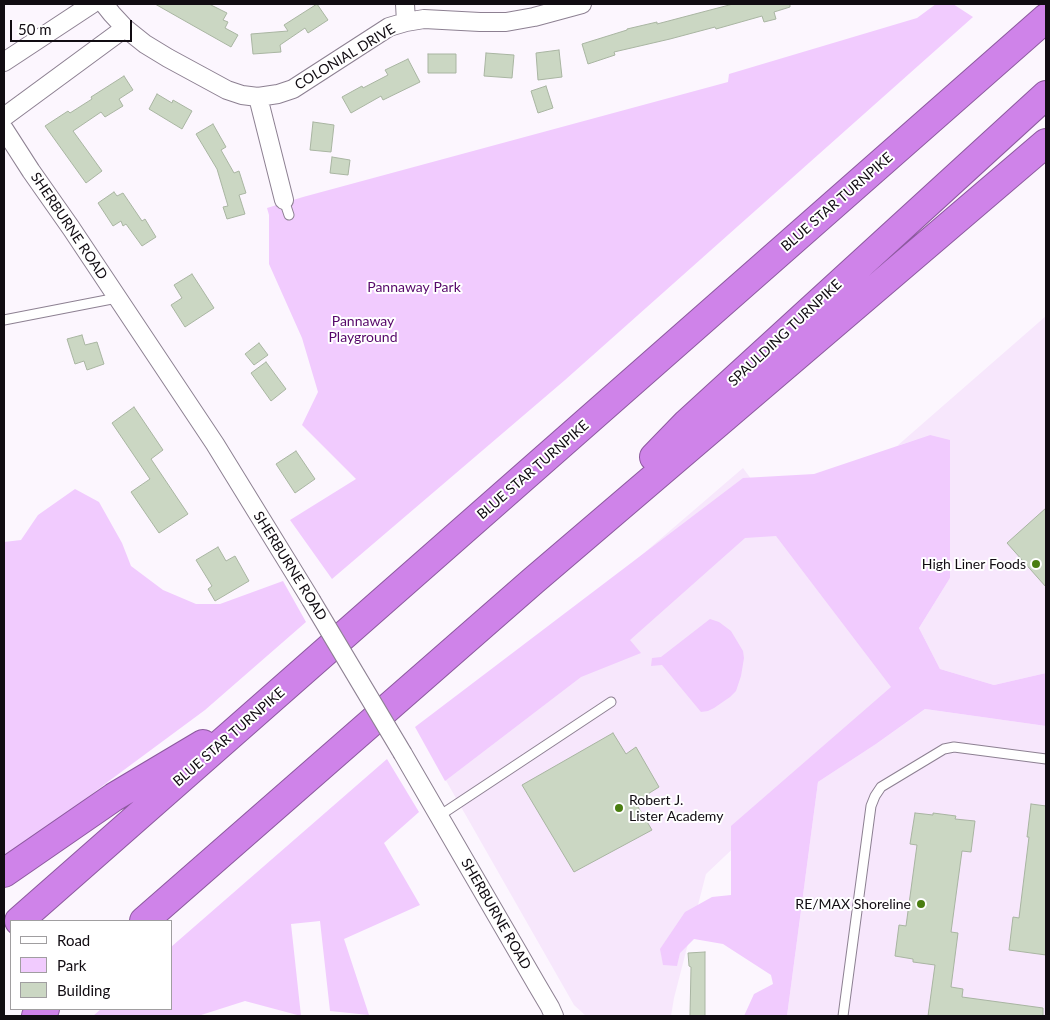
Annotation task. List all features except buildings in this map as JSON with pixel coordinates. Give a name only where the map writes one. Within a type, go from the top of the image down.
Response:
[{"type":"highway","points":[[977,79],[1035,4]]},
{"type":"highway","name":"BLUE STAR TURNPIKE","points":[[20,920],[1046,18]]},
{"type":"highway","name":"SPAULDING TURNPIKE","points":[[532,581],[687,423],[1046,95]]},
{"type":"highway","points":[[145,920],[532,581],[1046,143]]},
{"type":"highway","points":[[4,873],[114,796],[252,716]]},
{"type":"street","points":[[4,62],[92,4]]},
{"type":"street","name":"COLONIAL DRIVE","points":[[104,4],[125,28],[145,44],[168,58],[227,90],[242,95],[258,97],[278,94],[293,89],[389,28],[406,22],[424,19],[506,22],[534,17],[582,4]]},
{"type":"street","points":[[405,4],[406,22]]},
{"type":"street","points":[[4,118],[125,28]]},
{"type":"street","points":[[258,97],[287,207]]},
{"type":"street","name":"SHERBURNE ROAD","points":[[4,129],[215,444],[403,754],[554,1016]]},
{"type":"lane","points":[[4,320],[117,298]]},
{"type":"lane","points":[[439,816],[611,702]]},
{"type":"lane","points":[[844,1016],[871,806],[874,796],[882,787],[944,749],[954,747],[1046,759]]},
{"type":"shaded area","name":"High Liner Foods","points":[[1046,316],[1046,673],[994,685],[940,669],[919,628],[950,578],[930,435],[897,446]]},
{"type":"shaded area","name":"Robert J. Lister Academy","points":[[743,468],[905,686],[706,874],[671,1016],[586,1016],[574,1005],[424,742]]},
{"type":"shaded area","points":[[925,709],[1046,726],[1046,1016],[787,1016],[818,782]]},
{"type":"green space","name":"Pannaway Park","points":[[936,4],[953,4],[973,17],[565,380],[332,579],[290,520],[356,479],[302,425],[318,392],[302,338],[269,264],[269,215],[267,208],[728,82],[729,74],[917,18]]},
{"type":"green space","points":[[930,435],[950,440],[950,578],[919,628],[940,669],[994,685],[1046,673],[1046,726],[925,709],[818,782],[787,1016],[744,1016],[754,994],[773,984],[771,975],[723,944],[694,939],[680,953],[677,966],[663,965],[660,949],[685,912],[712,897],[731,895],[731,826],[891,687],[776,536],[745,538],[630,640],[641,653],[581,677],[445,781],[415,727],[743,478],[814,474]]},
{"type":"green space","points":[[75,489],[99,502],[122,543],[131,566],[163,590],[196,604],[220,604],[283,581],[306,622],[205,710],[4,861],[4,542],[21,540],[38,515]]},
{"type":"green space","points":[[710,619],[719,622],[731,631],[743,651],[744,658],[736,691],[714,708],[701,712],[662,665],[651,666],[652,658],[661,657]]},
{"type":"green space","points":[[387,759],[419,812],[384,843],[420,905],[344,939],[369,1015],[330,1011],[320,921],[291,924],[301,1016],[245,1001],[198,1016],[93,1016],[100,1010],[172,1010],[172,946]]},
{"type":"place","name":"High Liner Foods","points":[[1036,564]]},
{"type":"place","name":"Robert J. Lister Academy","points":[[619,808]]},
{"type":"place","name":"RE/MAX Shoreline","points":[[921,904]]},
{"type":"park label","name":"Pannaway Playground","points":[[363,330]]}]
